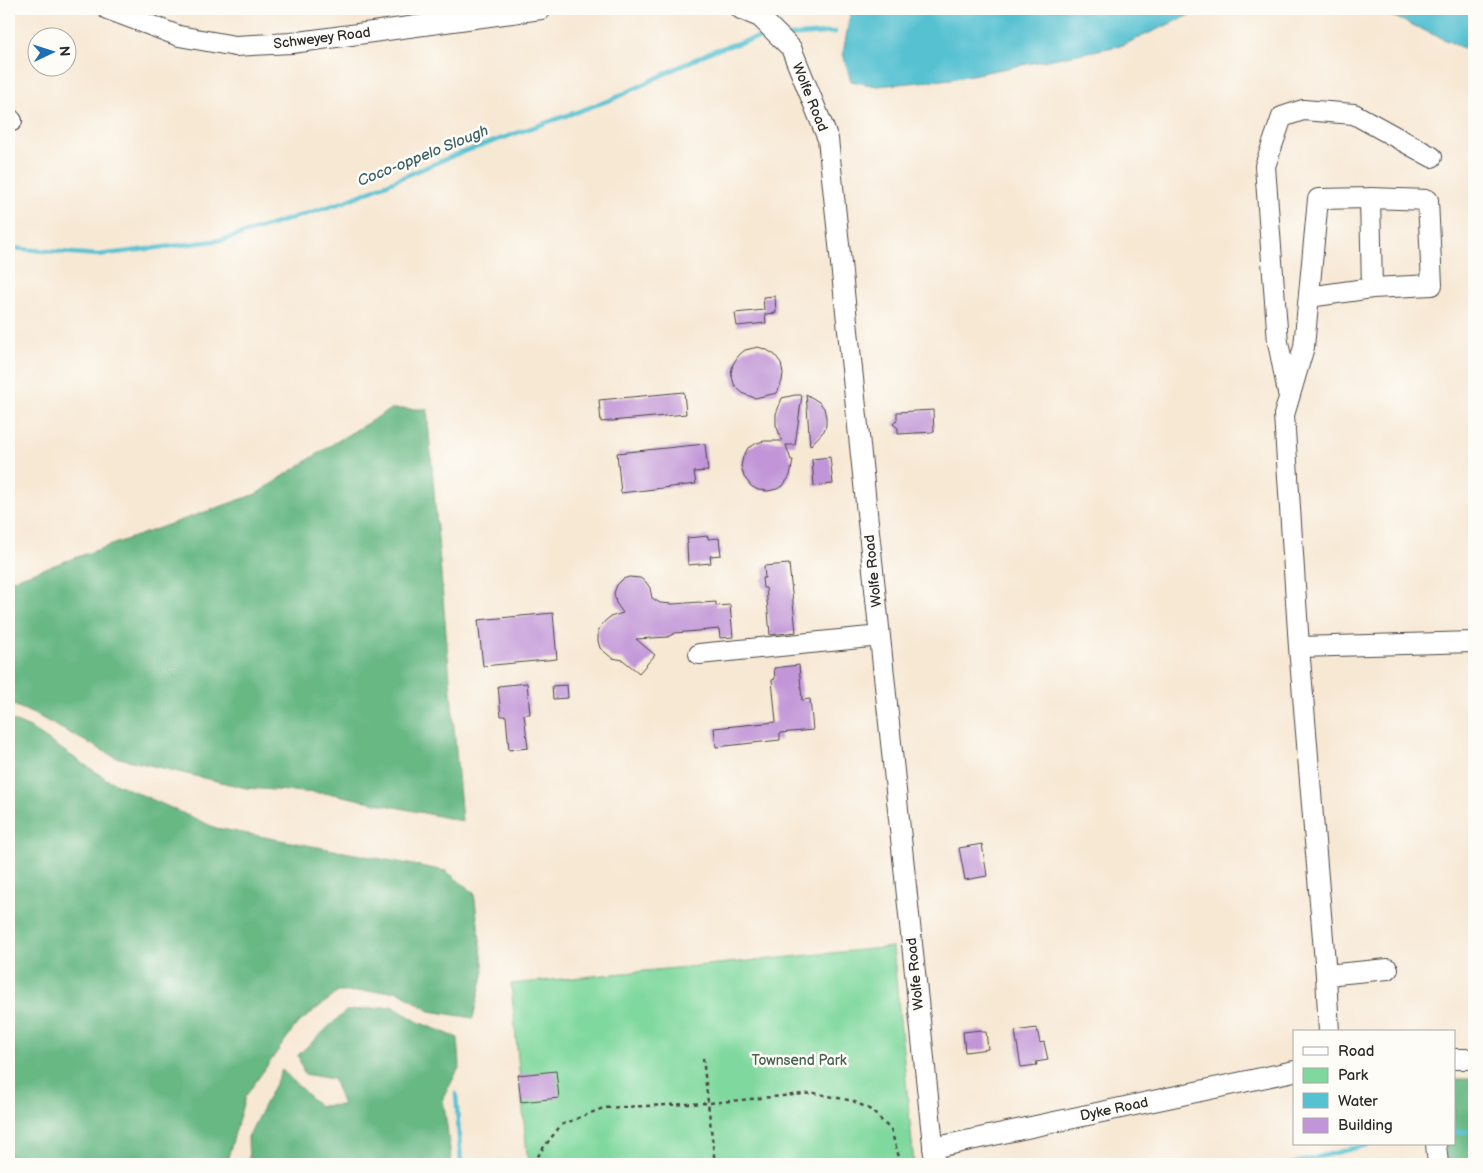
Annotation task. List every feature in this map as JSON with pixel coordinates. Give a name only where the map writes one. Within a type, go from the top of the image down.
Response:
[{"type":"street","name":"Schweyey Road","points":[[107,9],[179,36],[234,46],[292,43],[541,9]]},
{"type":"street","name":"Wolfe Road","points":[[741,9],[763,13],[791,48],[828,139],[934,1156]]},
{"type":"street","points":[[1289,398],[1278,342],[1265,166],[1282,117],[1303,110],[1354,114],[1432,157]]},
{"type":"street","points":[[1370,198],[1372,288]]},
{"type":"street","points":[[1309,297],[1372,288],[1432,285],[1428,200],[1318,199],[1304,346],[1284,415],[1299,647],[1329,1030]]},
{"type":"street","points":[[699,654],[880,636]]},
{"type":"street","points":[[1299,647],[1474,642]]},
{"type":"street","points":[[1326,975],[1388,969]]},
{"type":"street","points":[[1456,1060],[1474,1059]]},
{"type":"street","name":"Dyke Road","points":[[934,1156],[1293,1071]]},
{"type":"street","points":[[1436,1146],[1438,1164]]},
{"type":"path","points":[[703,1058],[715,1164]]},
{"type":"path","points":[[534,1164],[541,1151],[561,1125],[603,1108],[709,1103],[814,1093],[853,1101],[871,1110],[891,1130],[901,1164]]},
{"type":"green space","points":[[391,409],[427,409],[462,821],[333,794],[246,788],[115,757],[36,715],[9,703],[9,581],[256,494]]},
{"type":"green space","points":[[9,719],[30,728],[106,779],[216,828],[446,871],[474,893],[484,971],[473,1018],[430,1011],[398,991],[338,992],[296,1025],[245,1097],[229,1154],[230,1164],[9,1164]]},
{"type":"green space","name":"Townsend Park","points":[[893,947],[914,1164],[528,1164],[511,984]]},
{"type":"green space","points":[[392,1006],[418,1022],[458,1038],[460,1066],[443,1098],[452,1164],[249,1164],[248,1137],[282,1070],[319,1106],[343,1105],[333,1079],[304,1074],[298,1055],[346,1011]]},
{"type":"green space","points":[[1456,1079],[1474,1079],[1474,1164],[1446,1164],[1446,1146],[1456,1146]]},
{"type":"water","points":[[851,9],[1209,9],[1189,15],[1123,45],[951,79],[877,86],[851,81],[843,54]]},
{"type":"water","points":[[1369,9],[1474,9],[1474,53],[1397,18]]},
{"type":"building","points":[[775,296],[776,313],[765,314],[766,323],[737,326],[735,313],[764,310],[763,297]]},
{"type":"building","points":[[758,347],[775,355],[781,363],[783,373],[777,393],[755,398],[744,394],[738,389],[734,384],[731,373],[733,364],[739,355],[745,350]]},
{"type":"building","points":[[684,392],[686,414],[601,422],[599,400]]},
{"type":"building","points":[[806,394],[819,402],[824,408],[826,417],[824,431],[810,446]]},
{"type":"building","points":[[802,395],[795,445],[786,445],[791,460],[793,460],[790,476],[783,486],[777,489],[768,491],[758,490],[751,486],[744,477],[741,466],[743,457],[748,448],[757,443],[782,441],[776,425],[776,414],[782,398]]},
{"type":"building","points":[[933,410],[934,432],[898,434],[898,428],[893,424],[897,420],[897,412]]},
{"type":"building","points":[[705,444],[708,471],[694,472],[696,484],[621,493],[617,453]]},
{"type":"building","points":[[830,457],[833,484],[814,486],[812,459]]},
{"type":"building","points":[[708,536],[708,539],[719,538],[721,555],[710,556],[711,563],[688,565],[687,538]]},
{"type":"building","points":[[789,564],[796,632],[770,635],[766,588],[763,588],[762,578],[765,578],[764,566]]},
{"type":"building","points":[[629,577],[640,578],[646,582],[650,588],[652,598],[660,603],[716,602],[716,606],[730,605],[733,637],[720,638],[719,629],[675,633],[668,637],[636,639],[655,655],[639,673],[623,660],[612,658],[600,648],[598,630],[610,617],[623,613],[616,603],[614,593],[617,585],[623,579]]},
{"type":"building","points":[[553,613],[557,659],[483,666],[478,620]]},
{"type":"building","points":[[799,665],[802,700],[810,699],[813,730],[780,733],[780,740],[716,747],[714,728],[776,722],[772,680],[775,679],[774,668]]},
{"type":"building","points":[[527,683],[530,714],[524,714],[528,748],[509,750],[506,716],[501,716],[498,686]]},
{"type":"building","points":[[567,685],[568,698],[553,699],[552,686]]},
{"type":"building","points":[[982,844],[987,876],[965,880],[959,848]]},
{"type":"building","points":[[1037,1028],[1040,1043],[1044,1042],[1048,1060],[1036,1062],[1037,1065],[1021,1067],[1015,1031]]},
{"type":"building","points":[[981,1030],[986,1032],[988,1049],[965,1052],[963,1032]]},
{"type":"building","points":[[556,1071],[559,1098],[521,1102],[518,1075]]},
{"type":"waterway","name":"Coco-oppelo Slough","points":[[787,36],[835,32]]},
{"type":"waterway","name":"Coco-oppelo Slough","points":[[9,248],[98,255],[223,240],[344,202],[455,155],[613,99],[712,51],[752,39],[772,37]]},
{"type":"waterway","points":[[456,1094],[461,1164]]},
{"type":"waterway","points":[[1456,1132],[1474,1131]]},
{"type":"waterway","points":[[1291,1164],[1363,1146]]}]
